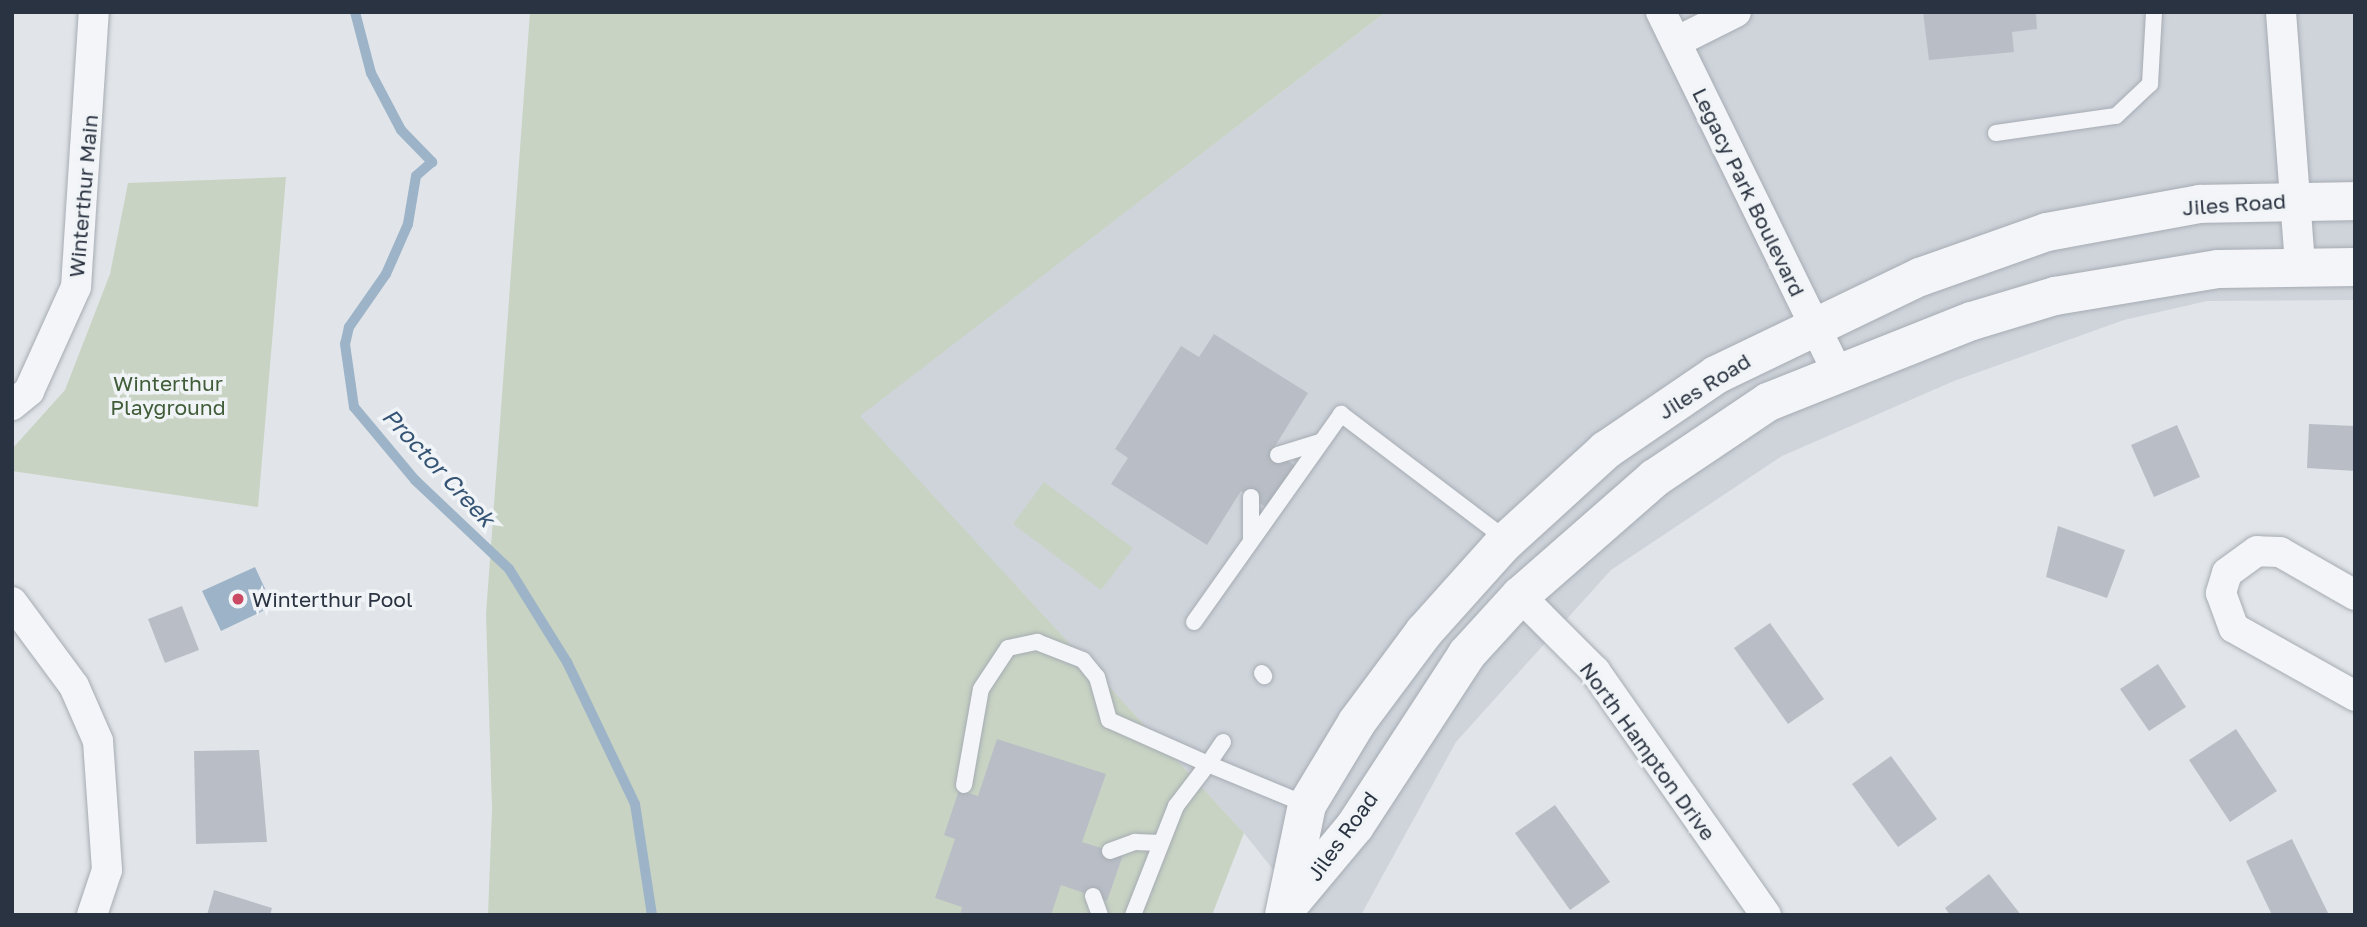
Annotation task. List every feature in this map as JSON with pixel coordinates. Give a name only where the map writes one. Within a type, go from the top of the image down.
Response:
[{"type":"street","name":"Winterthur Main","points":[[12,405],[29,391],[76,287],[94,12]]},
{"type":"street","name":"Legacy Park Boulevard","points":[[1661,12],[1837,372]]},
{"type":"street","points":[[1676,42],[1735,12]]},
{"type":"street","points":[[2281,12],[2298,200],[2300,265]]},
{"type":"street","name":"Jiles Road","points":[[1286,911],[1307,805],[1357,722],[1424,632],[1508,540],[1606,450],[1716,375],[1814,323],[2047,232],[2200,204],[2298,200],[2355,201]]},
{"type":"street","name":"Jiles Road","points":[[1286,911],[1355,826],[1467,654],[1520,597],[1584,535],[1706,441],[1768,402],[1837,372],[2055,296],[2218,269],[2300,265],[2355,267]]},
{"type":"street","points":[[2355,595],[2280,552],[2257,551],[2227,573],[2221,593],[2234,628],[2355,696]]},
{"type":"street","name":"North Hampton Drive","points":[[1520,597],[1595,671],[1766,915]]},
{"type":"street","points":[[12,602],[74,686],[98,741],[107,870],[92,915]]},
{"type":"lane","points":[[1996,133],[2116,116],[2150,84],[2154,12]]},
{"type":"lane","points":[[1194,622],[1340,414],[1508,540]]},
{"type":"lane","points":[[1278,455],[1320,442]]},
{"type":"lane","points":[[1251,497],[1251,540]]},
{"type":"lane","points":[[964,785],[981,689],[1008,648],[1023,643],[1065,648],[1083,660],[1097,677],[1109,720],[1307,805]]},
{"type":"lane","points":[[1133,915],[1176,806],[1223,742]]},
{"type":"lane","points":[[1110,851],[1135,842],[1161,843]]},
{"type":"lane","points":[[1093,896],[1100,915]]},
{"type":"shaded area","points":[[1386,12],[2355,12],[2355,300],[2207,301],[2124,320],[1954,381],[1782,456],[1611,570],[1456,742],[1361,915],[1309,915],[1244,833],[859,416]]},
{"type":"green space","points":[[530,12],[1386,12],[860,416],[1244,833],[1212,915],[488,915],[492,809],[486,614]]},
{"type":"green space","name":"Winterthur Playground","points":[[286,177],[258,507],[12,471],[12,449],[65,390],[110,274],[128,183]]},
{"type":"green space","points":[[1044,482],[1133,548],[1101,590],[1013,524]]},
{"type":"water","name":"Winterthur Pool","points":[[255,567],[273,606],[221,631],[202,591]]},
{"type":"building","points":[[1923,12],[2036,12],[2037,29],[2012,32],[2014,52],[1929,60]]},
{"type":"building","points":[[1214,334],[1308,393],[1272,451],[1296,466],[1269,509],[1241,491],[1207,545],[1111,484],[1128,458],[1115,449],[1181,346],[1199,357]]},
{"type":"building","points":[[2309,424],[2355,426],[2355,471],[2307,468]]},
{"type":"building","points":[[2177,425],[2200,477],[2154,497],[2131,445]]},
{"type":"building","points":[[2058,526],[2125,550],[2107,598],[2046,577]]},
{"type":"building","points":[[182,606],[199,650],[165,663],[148,619]]},
{"type":"building","points":[[1770,623],[1824,699],[1788,724],[1734,648]]},
{"type":"building","points":[[2158,664],[2186,707],[2149,731],[2120,689]]},
{"type":"building","points":[[2236,729],[2277,791],[2230,822],[2189,760]]},
{"type":"building","points":[[997,739],[1106,774],[1082,842],[1123,855],[1107,901],[1061,885],[1051,915],[960,915],[962,907],[935,898],[955,839],[944,835],[959,790],[978,796]]},
{"type":"building","points":[[259,750],[267,842],[196,844],[194,751]]},
{"type":"building","points":[[1891,756],[1937,819],[1898,847],[1852,784]]},
{"type":"building","points":[[1555,805],[1610,882],[1570,910],[1515,833]]},
{"type":"building","points":[[2292,839],[2329,915],[2272,915],[2246,861]]},
{"type":"building","points":[[1989,874],[2021,915],[1950,915],[1945,908]]},
{"type":"building","points":[[214,890],[272,908],[270,915],[207,915]]},
{"type":"waterway","name":"Proctor Creek","points":[[355,12],[371,73],[401,130],[432,162],[416,176],[408,224],[386,274],[349,327],[345,344],[354,407],[415,480],[509,569],[567,662],[635,804],[652,915]]},
{"type":"place","name":"Winterthur Pool","points":[[238,599]]}]
